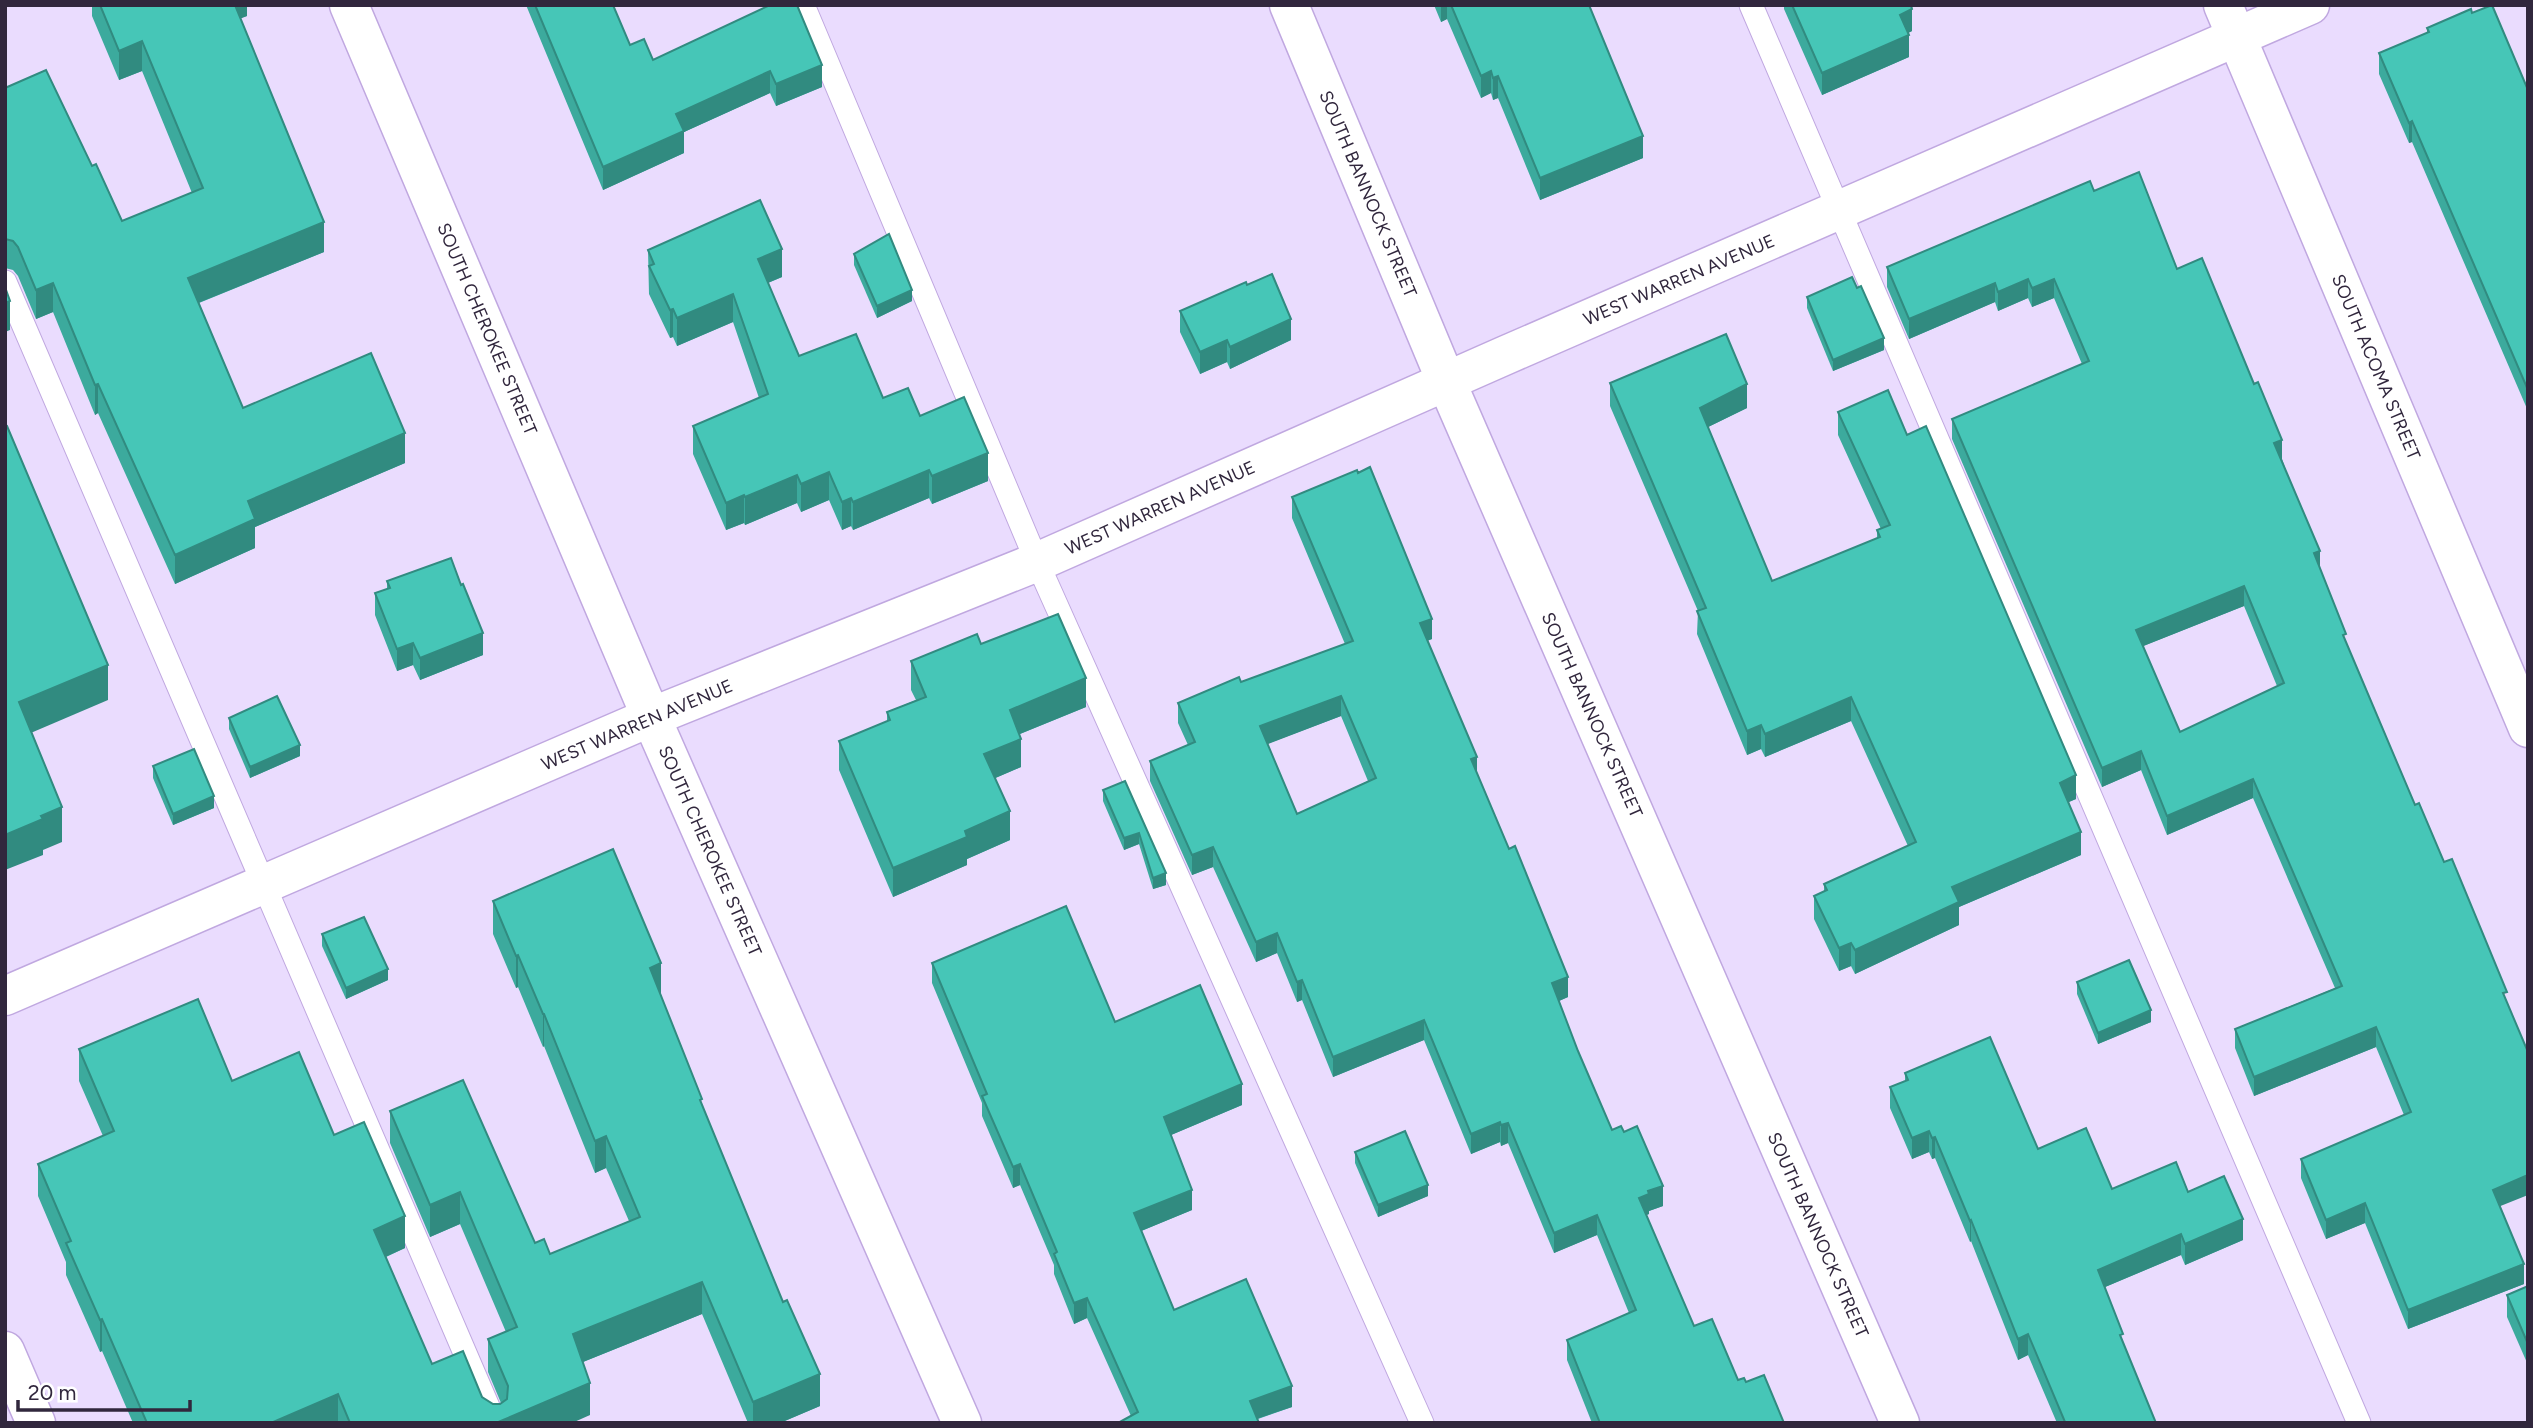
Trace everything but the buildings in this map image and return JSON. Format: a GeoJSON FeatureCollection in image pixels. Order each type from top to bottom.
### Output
{"type":"FeatureCollection","features":[{"type":"Feature","properties":{"kind":"street","name":"SOUTH CHEROKEE STREET"},"geometry":{"type":"LineString","coordinates":[[349,5],[651,717],[962,1423]]}},
{"type":"Feature","properties":{"kind":"street","name":"SOUTH BANNOCK STREET"},"geometry":{"type":"LineString","coordinates":[[1289,5],[1446,382],[1900,1423]]}},
{"type":"Feature","properties":{"kind":"street","name":"WEST WARREN AVENUE"},"geometry":{"type":"LineString","coordinates":[[5,996],[651,717],[1037,562],[1839,211],[2230,21],[2309,5]]}},
{"type":"Feature","properties":{"kind":"street","name":"SOUTH ACOMA STREET"},"geometry":{"type":"LineString","coordinates":[[2230,21],[2528,728]]}},
{"type":"Feature","properties":{"kind":"street"},"geometry":{"type":"LineString","coordinates":[[5,1351],[36,1423]]}},
{"type":"Feature","properties":{"kind":"lane"},"geometry":{"type":"LineString","coordinates":[[803,5],[1037,562],[1422,1423]]}},
{"type":"Feature","properties":{"kind":"lane"},"geometry":{"type":"LineString","coordinates":[[1751,5],[2359,1423]]}},
{"type":"Feature","properties":{"kind":"lane"},"geometry":{"type":"LineString","coordinates":[[5,282],[495,1423]]}}]}
